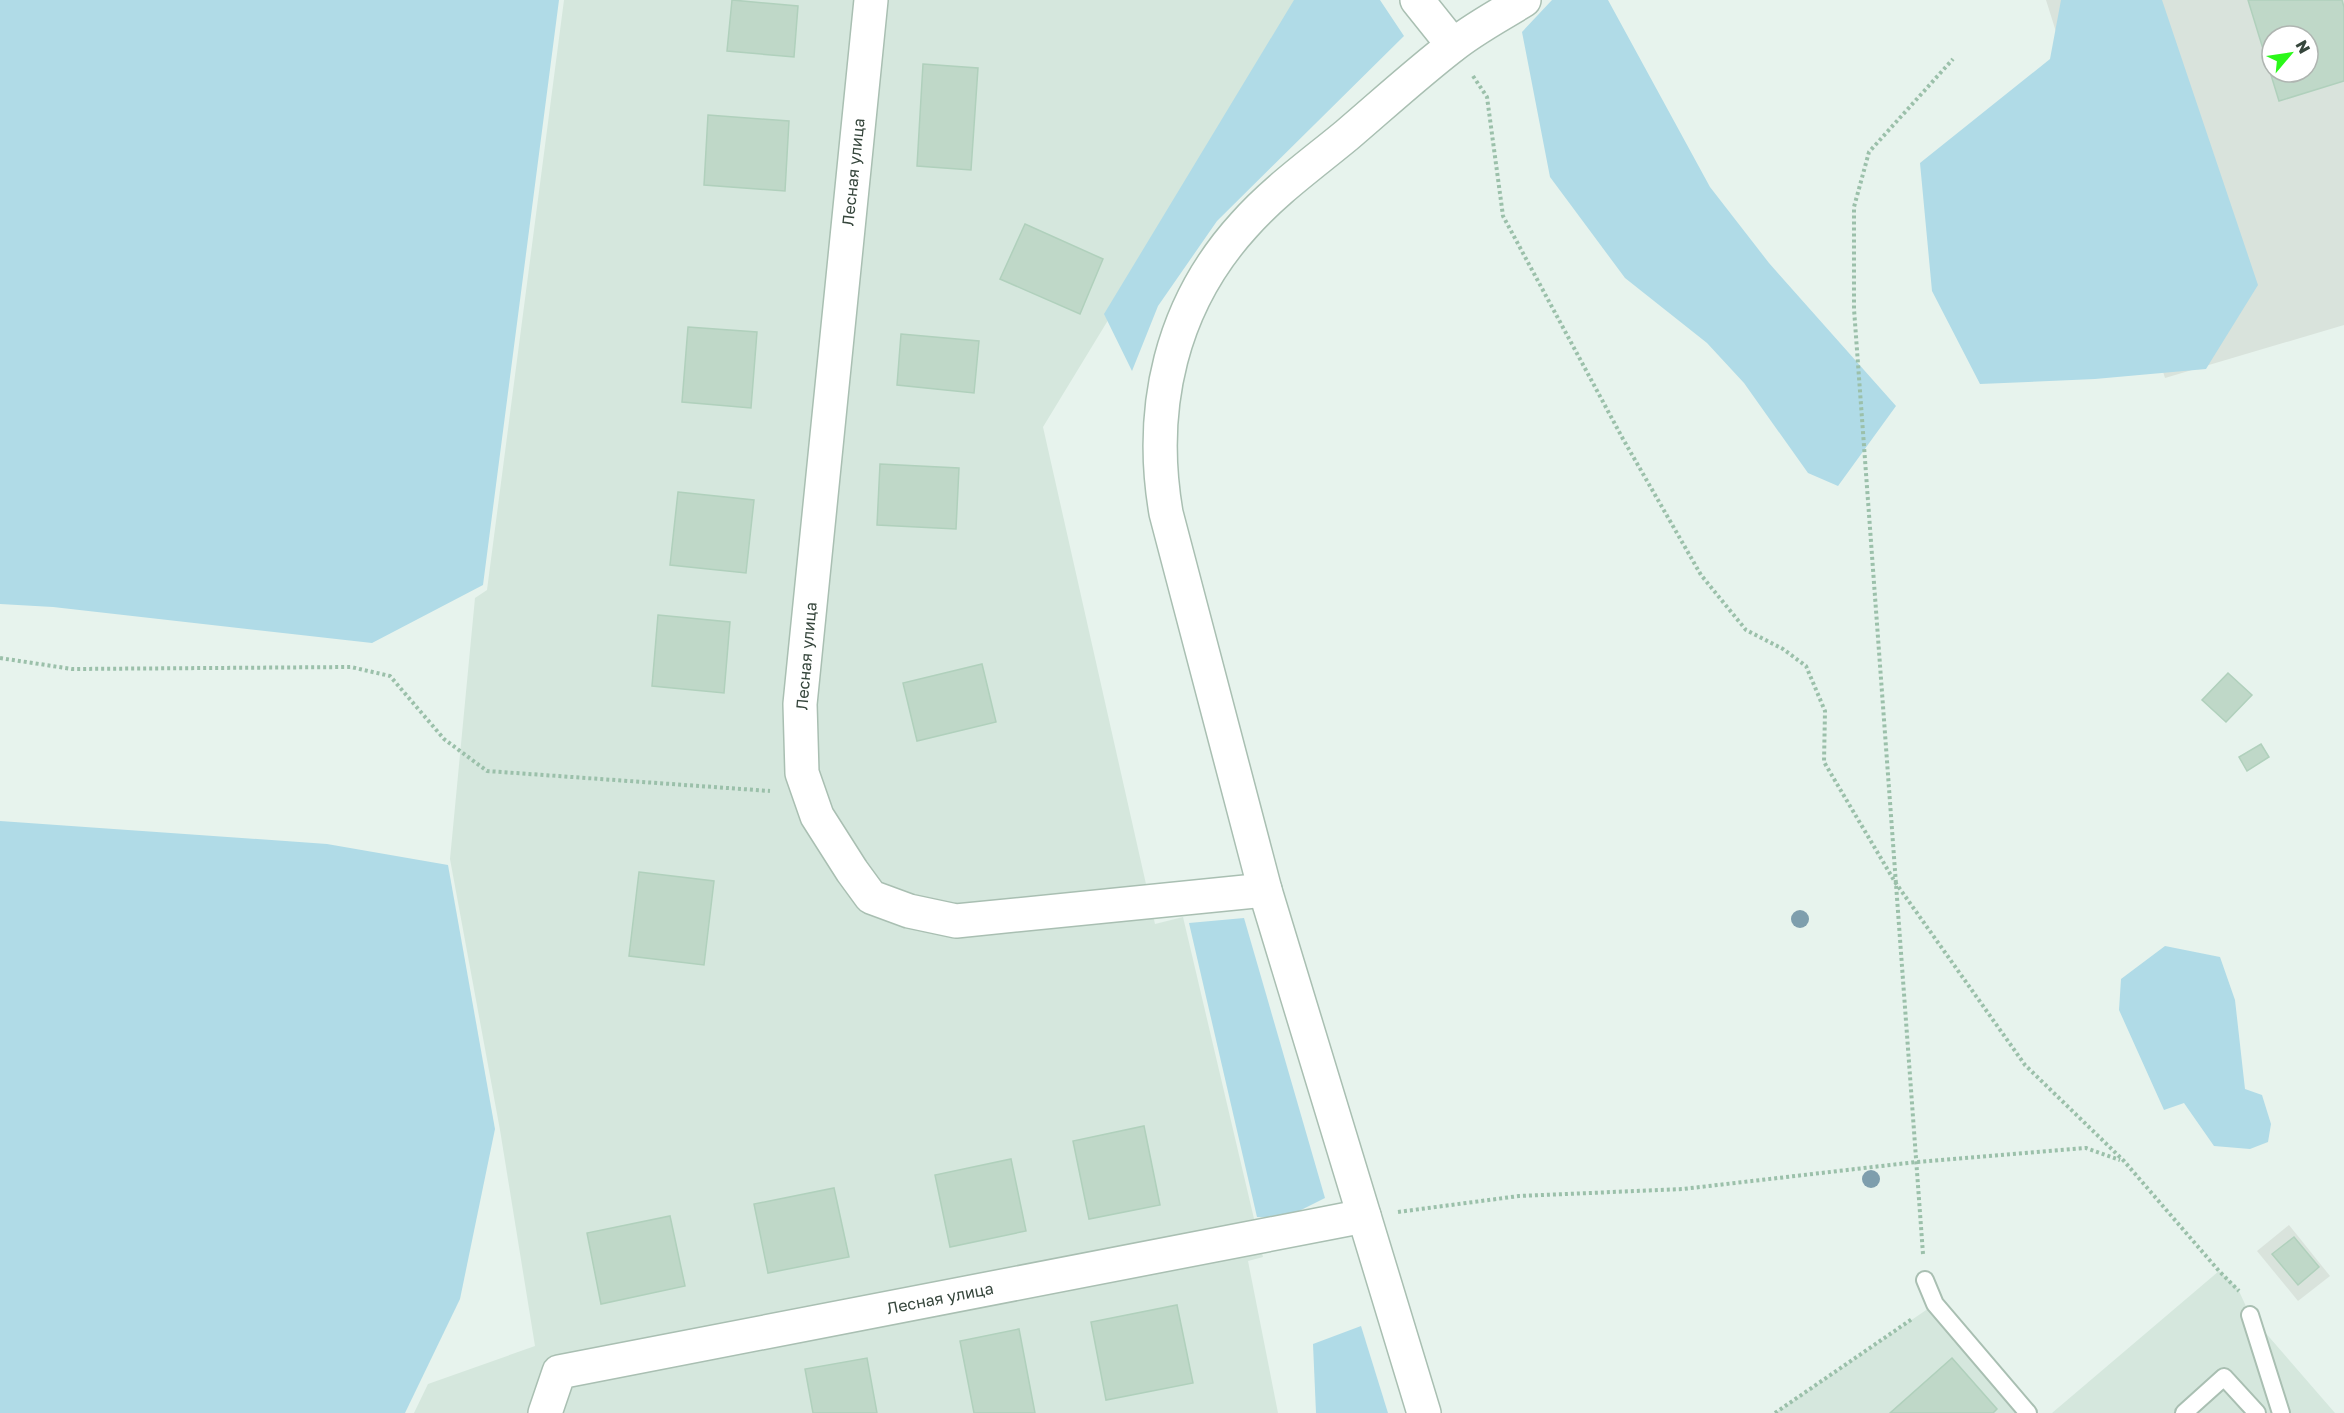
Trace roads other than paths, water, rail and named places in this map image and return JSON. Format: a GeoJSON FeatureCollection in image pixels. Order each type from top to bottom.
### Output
{"type":"FeatureCollection","features":[{"type":"Feature","properties":{"kind":"street","name":"Лесная улица"},"geometry":{"type":"LineString","coordinates":[[871,0],[801,704],[802,773],[817,816],[871,897],[909,912],[956,921],[1264,890]]}},
{"type":"Feature","properties":{"kind":"street"},"geometry":{"type":"LineString","coordinates":[[1417,0],[1453,45]]}},
{"type":"Feature","properties":{"kind":"street"},"geometry":{"type":"LineString","coordinates":[[1424,1413],[1264,890],[1166,513],[1159,462],[1161,410],[1164,385],[1178,335],[1195,296],[1212,266],[1244,225],[1281,189],[1453,45],[1524,0]]}},
{"type":"Feature","properties":{"kind":"street","name":"Лесная улица"},"geometry":{"type":"LineString","coordinates":[[545,1413],[559,1372],[1364,1216]]}},
{"type":"Feature","properties":{"kind":"lane"},"geometry":{"type":"LineString","coordinates":[[1925,1280],[1935,1304],[2028,1413]]}},
{"type":"Feature","properties":{"kind":"lane"},"geometry":{"type":"LineString","coordinates":[[2250,1315],[2281,1413]]}},
{"type":"Feature","properties":{"kind":"lane"},"geometry":{"type":"LineString","coordinates":[[2184,1413],[2224,1377],[2257,1413]]}}]}
